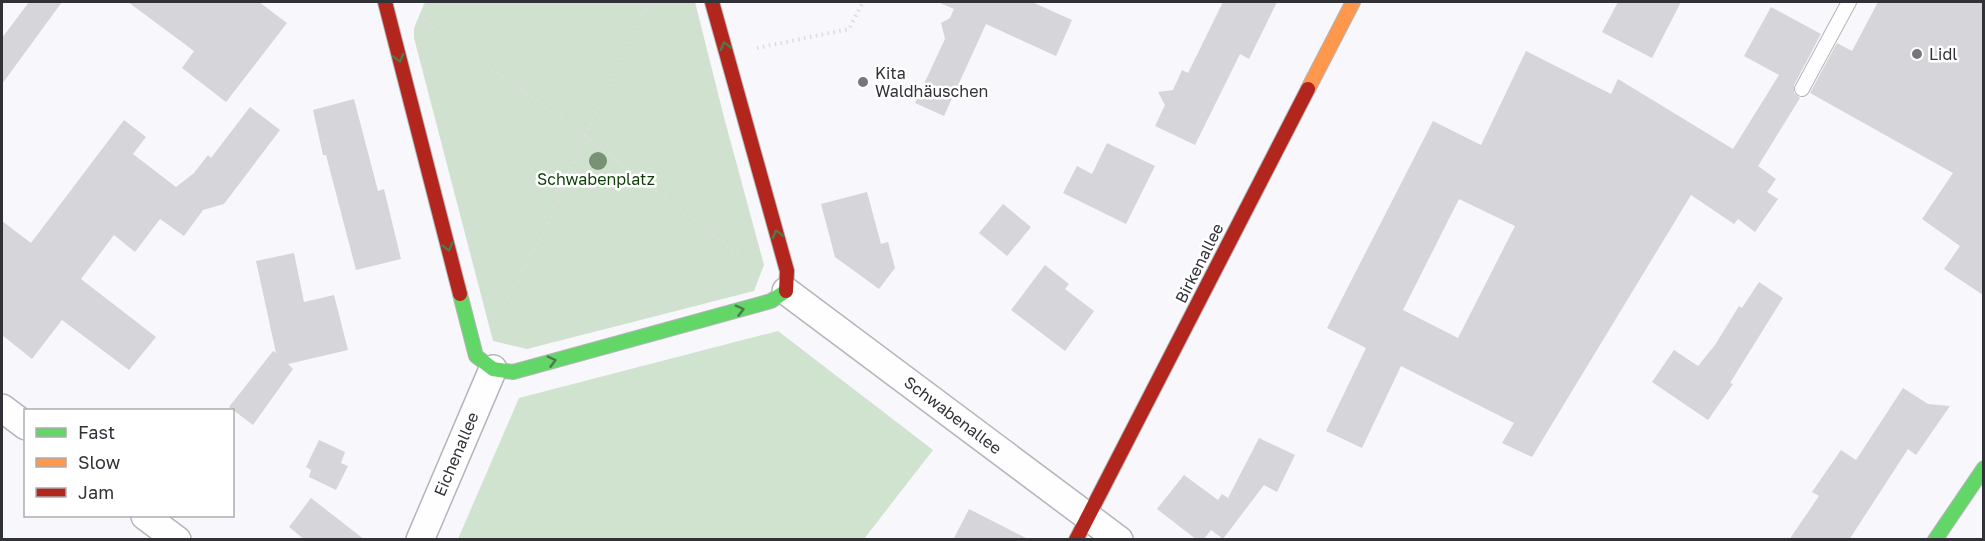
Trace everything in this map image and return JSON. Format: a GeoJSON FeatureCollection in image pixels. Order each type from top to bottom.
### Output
{"type":"FeatureCollection","features":[{"type":"Feature","properties":{"kind":"street"},"geometry":{"type":"LineString","coordinates":[[385,2],[476,356],[493,369],[513,372],[771,301],[786,291],[787,271],[712,2]]}},
{"type":"Feature","properties":{"kind":"street","name":"Birkenallee"},"geometry":{"type":"LineString","coordinates":[[1082,528],[1353,2]]}},
{"type":"Feature","properties":{"kind":"street","name":"Schwabenallee"},"geometry":{"type":"LineString","coordinates":[[786,291],[1082,528],[1119,540]]}},
{"type":"Feature","properties":{"kind":"street","name":"Eichenallee"},"geometry":{"type":"LineString","coordinates":[[420,540],[493,369]]}},
{"type":"Feature","properties":{"kind":"street"},"geometry":{"type":"LineString","coordinates":[[2,408],[24,424]]}},
{"type":"Feature","properties":{"kind":"street"},"geometry":{"type":"LineString","coordinates":[[1935,540],[1983,468]]}},
{"type":"Feature","properties":{"kind":"street"},"geometry":{"type":"LineString","coordinates":[[146,517],[177,540]]}},
{"type":"Feature","properties":{"kind":"lane"},"geometry":{"type":"LineString","coordinates":[[1802,89],[1849,2]]}},
{"type":"Feature","properties":{"kind":"path"},"geometry":{"type":"LineString","coordinates":[[498,315],[543,234],[585,136],[648,2]]}},
{"type":"Feature","properties":{"kind":"path"},"geometry":{"type":"LineString","coordinates":[[750,49],[849,30],[863,2]]}},
{"type":"Feature","properties":{"kind":"path"},"geometry":{"type":"LineString","coordinates":[[417,15],[585,136],[749,263]]}},
{"type":"Feature","properties":{"kind":"green space","name":"Schwabenplatz"},"geometry":{"type":"Polygon","coordinates":[[[427,2],[695,2],[764,265],[754,291],[527,349],[493,341],[414,38],[414,28],[427,2]]]}},
{"type":"Feature","properties":{"kind":"green space"},"geometry":{"type":"Polygon","coordinates":[[[778,331],[933,450],[864,539],[458,539],[519,398],[778,331]]]}},
{"type":"Feature","properties":{"kind":"building"},"geometry":{"type":"Polygon","coordinates":[[[29,2],[62,2],[2,84],[2,38],[29,2]]]}},
{"type":"Feature","properties":{"kind":"building"},"geometry":{"type":"Polygon","coordinates":[[[128,2],[259,2],[287,23],[226,102],[182,68],[194,51],[128,2]]]}},
{"type":"Feature","properties":{"kind":"building"},"geometry":{"type":"Polygon","coordinates":[[[938,2],[1032,2],[1072,20],[1056,56],[986,24],[944,116],[915,103],[945,39],[941,23],[950,18],[954,9],[938,2]]]}},
{"type":"Feature","properties":{"kind":"building"},"geometry":{"type":"Polygon","coordinates":[[[1223,2],[1277,2],[1249,59],[1240,54],[1195,145],[1155,126],[1165,105],[1158,92],[1173,90],[1182,70],[1188,73],[1223,2]]]}},
{"type":"Feature","properties":{"kind":"building"},"geometry":{"type":"Polygon","coordinates":[[[1618,2],[1681,2],[1652,58],[1602,32],[1618,2]]]}},
{"type":"Feature","properties":{"kind":"building","name":"Lidl"},"geometry":{"type":"Polygon","coordinates":[[[1878,2],[1983,2],[1983,295],[1944,269],[1960,246],[1922,219],[1953,173],[1810,93],[1837,43],[1852,51],[1878,2]]]}},
{"type":"Feature","properties":{"kind":"building"},"geometry":{"type":"Polygon","coordinates":[[[1771,7],[1821,34],[1794,85],[1794,93],[1800,98],[1758,166],[1776,179],[1767,192],[1778,199],[1755,232],[1738,219],[1734,224],[1691,195],[1532,457],[1502,443],[1514,423],[1401,366],[1362,448],[1326,431],[1366,348],[1327,328],[1433,121],[1481,145],[1526,51],[1611,94],[1618,79],[1733,149],[1779,75],[1744,56],[1771,7]],[[1459,199],[1403,310],[1458,338],[1515,226],[1459,199]]]}},
{"type":"Feature","properties":{"kind":"building"},"geometry":{"type":"Polygon","coordinates":[[[354,99],[378,191],[384,189],[401,259],[356,270],[326,155],[323,155],[313,110],[354,99]]]}},
{"type":"Feature","properties":{"kind":"building"},"geometry":{"type":"Polygon","coordinates":[[[250,107],[280,130],[224,204],[203,210],[184,236],[160,219],[135,252],[114,235],[81,279],[156,337],[129,370],[62,320],[32,359],[2,335],[2,221],[31,243],[124,120],[146,137],[133,154],[176,187],[194,173],[208,155],[211,158],[250,107]]]}},
{"type":"Feature","properties":{"kind":"building"},"geometry":{"type":"Polygon","coordinates":[[[1107,143],[1155,166],[1126,224],[1063,193],[1077,166],[1092,174],[1107,143]]]}},
{"type":"Feature","properties":{"kind":"building"},"geometry":{"type":"Polygon","coordinates":[[[867,192],[881,244],[888,242],[895,268],[879,289],[835,257],[821,204],[867,192]]]}},
{"type":"Feature","properties":{"kind":"building"},"geometry":{"type":"Polygon","coordinates":[[[1003,204],[1031,227],[1007,256],[979,233],[1003,204]]]}},
{"type":"Feature","properties":{"kind":"building"},"geometry":{"type":"Polygon","coordinates":[[[294,253],[304,302],[334,295],[348,350],[288,364],[293,369],[253,425],[229,407],[273,351],[276,353],[256,261],[294,253]]]}},
{"type":"Feature","properties":{"kind":"building"},"geometry":{"type":"Polygon","coordinates":[[[1045,265],[1069,284],[1065,289],[1094,311],[1065,351],[1011,310],[1045,265]]]}},
{"type":"Feature","properties":{"kind":"building"},"geometry":{"type":"Polygon","coordinates":[[[1759,282],[1783,298],[1730,383],[1733,384],[1708,420],[1652,382],[1674,350],[1698,366],[1715,345],[1739,306],[1742,308],[1759,282]]]}},
{"type":"Feature","properties":{"kind":"building"},"geometry":{"type":"Polygon","coordinates":[[[1903,388],[1928,404],[1950,406],[1916,455],[1908,449],[1849,540],[1789,540],[1819,496],[1812,492],[1841,450],[1856,460],[1903,388]]]}},
{"type":"Feature","properties":{"kind":"building"},"geometry":{"type":"Polygon","coordinates":[[[1259,438],[1295,455],[1277,492],[1264,485],[1223,539],[1211,530],[1203,540],[1197,540],[1157,509],[1184,475],[1218,500],[1222,494],[1228,498],[1259,438]]]}},
{"type":"Feature","properties":{"kind":"building"},"geometry":{"type":"Polygon","coordinates":[[[319,440],[345,452],[341,463],[348,466],[336,490],[309,477],[311,470],[306,467],[319,440]]]}},
{"type":"Feature","properties":{"kind":"building"},"geometry":{"type":"Polygon","coordinates":[[[311,498],[365,540],[305,540],[289,527],[311,498]]]}},
{"type":"Feature","properties":{"kind":"building"},"geometry":{"type":"Polygon","coordinates":[[[969,509],[1030,540],[953,540],[969,509]]]}},
{"type":"Feature","properties":{"kind":"traffic: fast"},"geometry":{"type":"LineString","coordinates":[[460,294],[476,356],[493,369],[513,372],[771,301],[786,291]]}},
{"type":"Feature","properties":{"kind":"traffic: fast"},"geometry":{"type":"LineString","coordinates":[[1935,540],[1984,468]]}},
{"type":"Feature","properties":{"kind":"traffic: slow"},"geometry":{"type":"LineString","coordinates":[[1308,89],[1353,2]]}},
{"type":"Feature","properties":{"kind":"traffic: jam"},"geometry":{"type":"LineString","coordinates":[[385,2],[460,294]]}},
{"type":"Feature","properties":{"kind":"traffic: jam"},"geometry":{"type":"LineString","coordinates":[[712,2],[787,271],[786,291]]}},
{"type":"Feature","properties":{"kind":"traffic: jam"},"geometry":{"type":"LineString","coordinates":[[1076,540],[1308,89]]}},
{"type":"Feature","properties":{"kind":"place","name":"Lidl"},"geometry":{"type":"Point","coordinates":[1917,54]}},
{"type":"Feature","properties":{"kind":"place","name":"Kita Waldhäuschen"},"geometry":{"type":"Point","coordinates":[863,82]}}]}
